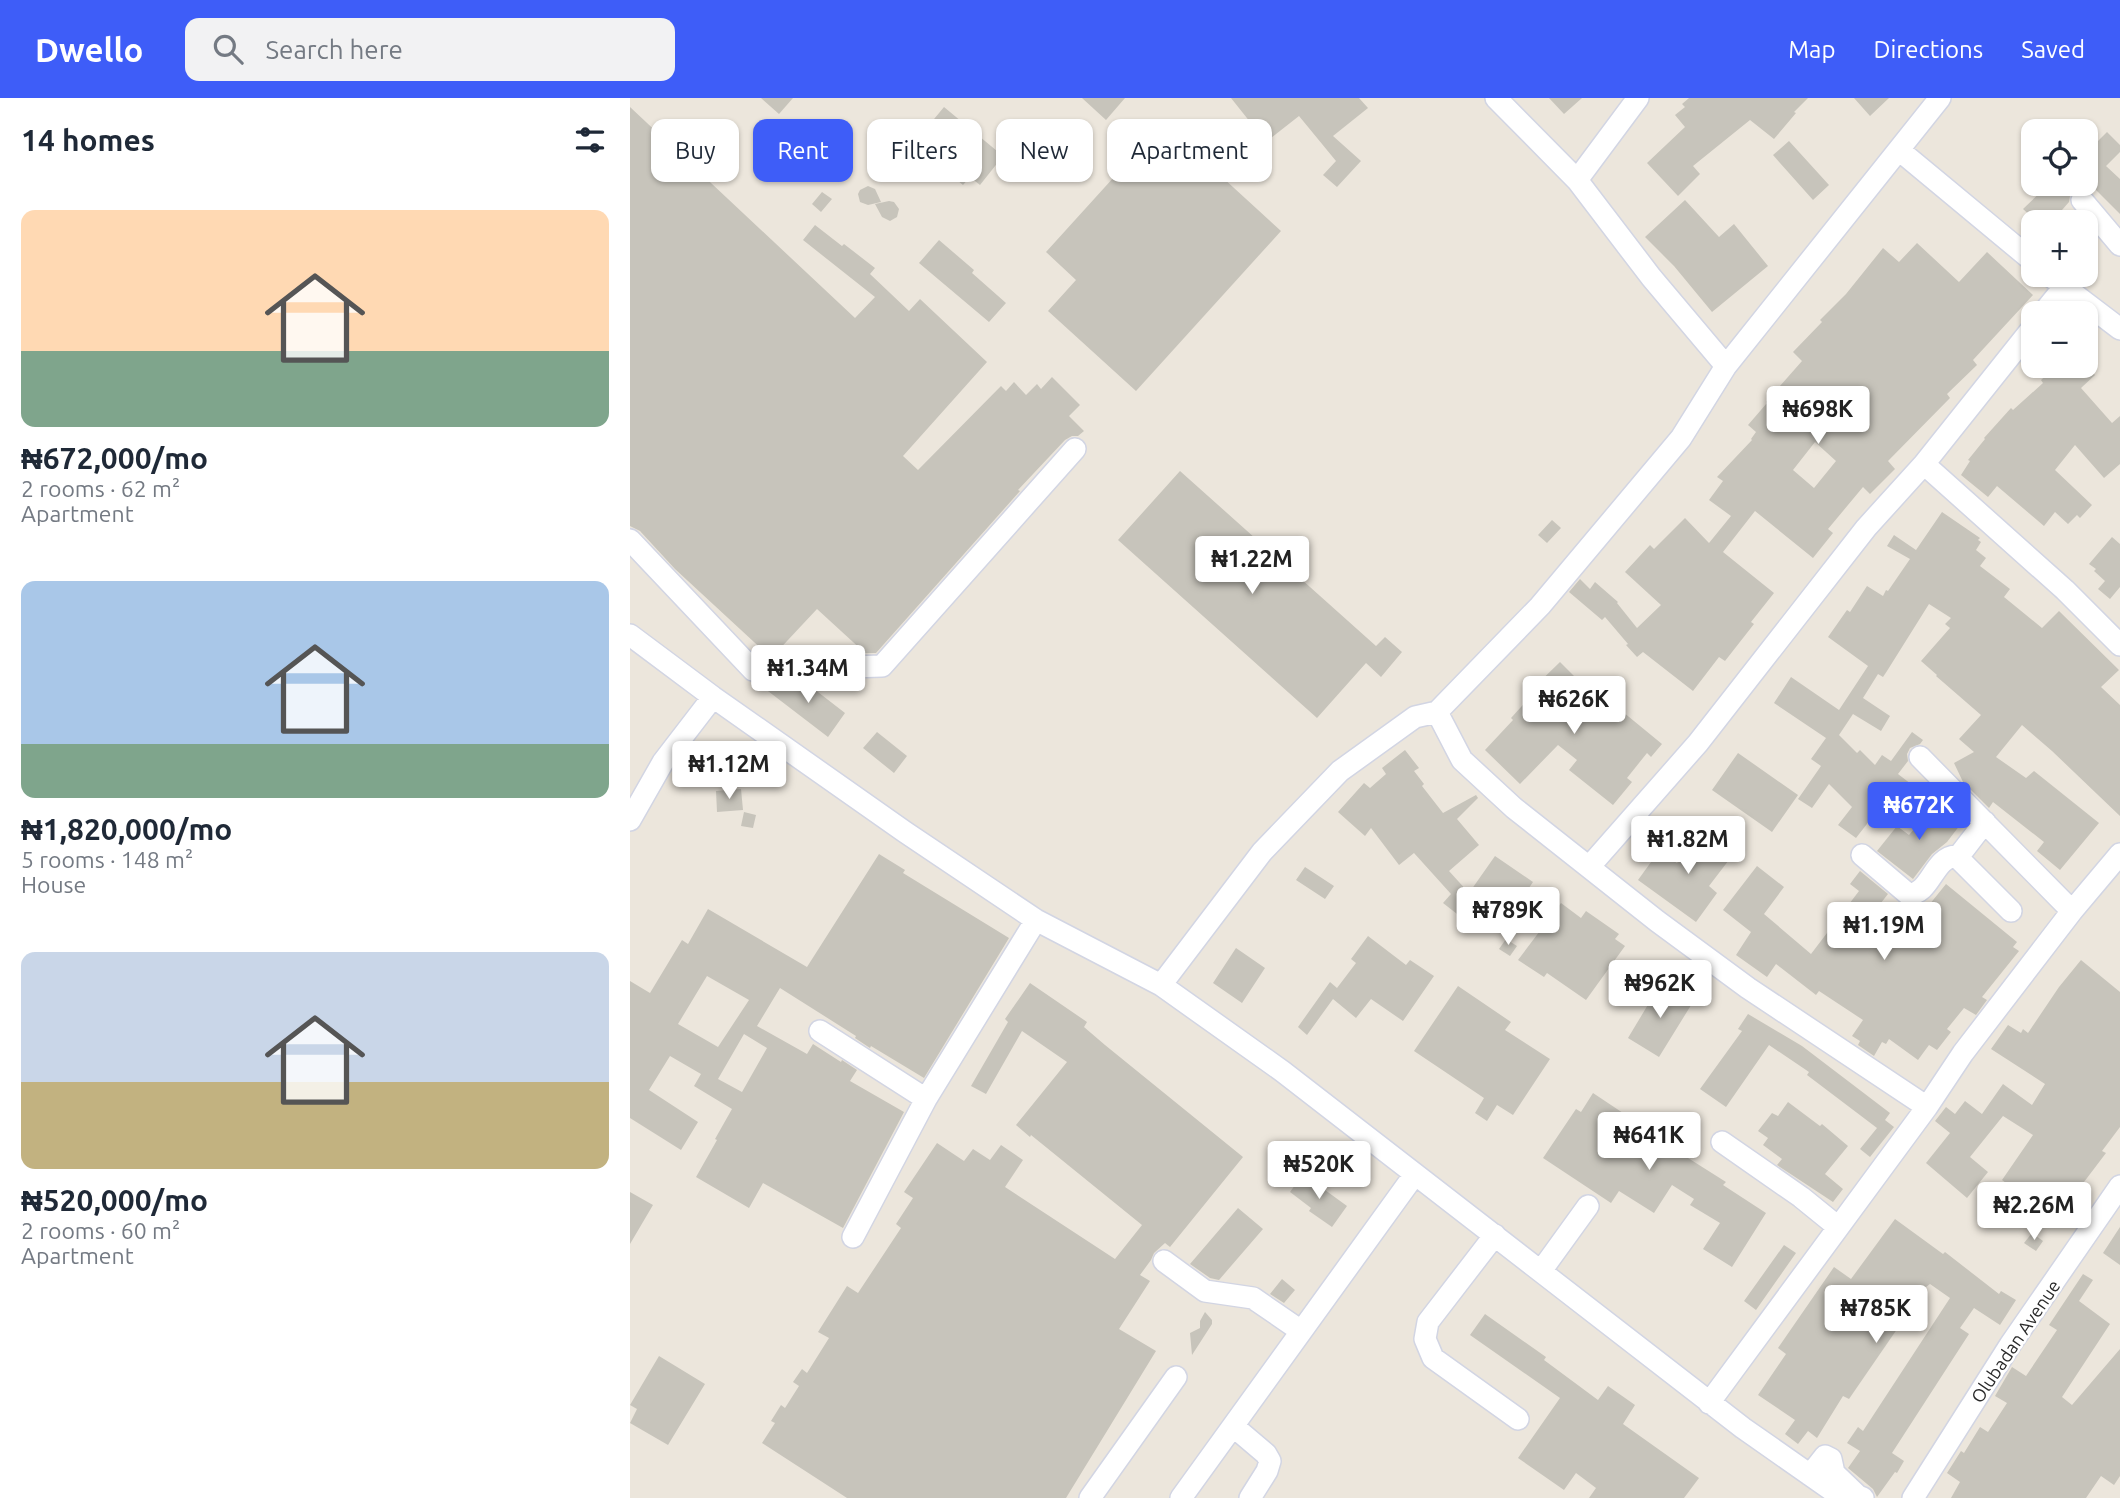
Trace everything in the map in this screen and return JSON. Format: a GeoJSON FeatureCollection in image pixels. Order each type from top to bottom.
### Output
{"type":"FeatureCollection","features":[{"type":"Feature","properties":{"kind":"street"},"geometry":{"type":"LineString","coordinates":[[1496,98],[1577,180],[1651,277],[1727,366]]}},
{"type":"Feature","properties":{"kind":"street"},"geometry":{"type":"LineString","coordinates":[[1577,180],[1638,98]]}},
{"type":"Feature","properties":{"kind":"street"},"geometry":{"type":"LineString","coordinates":[[1161,985],[1262,852],[1339,771],[1415,717],[1437,712],[1540,606],[1681,438],[1727,366],[1940,98]]}},
{"type":"Feature","properties":{"kind":"street"},"geometry":{"type":"LineString","coordinates":[[1899,150],[2021,251]]}},
{"type":"Feature","properties":{"kind":"street"},"geometry":{"type":"LineString","coordinates":[[2082,200],[2120,245]]}},
{"type":"Feature","properties":{"kind":"street"},"geometry":{"type":"LineString","coordinates":[[2065,287],[2120,330]]}},
{"type":"Feature","properties":{"kind":"street"},"geometry":{"type":"LineString","coordinates":[[1589,867],[1698,743],[1866,528],[1924,464],[2021,342]]}},
{"type":"Feature","properties":{"kind":"street"},"geometry":{"type":"LineString","coordinates":[[630,540],[753,670],[882,666],[1075,449]]}},
{"type":"Feature","properties":{"kind":"street"},"geometry":{"type":"LineString","coordinates":[[1924,464],[2065,590],[2120,645]]}},
{"type":"Feature","properties":{"kind":"street"},"geometry":{"type":"LineString","coordinates":[[630,635],[713,697],[1035,920],[1161,985],[1282,1071],[1709,1403],[1810,1475],[1854,1497]]}},
{"type":"Feature","properties":{"kind":"street"},"geometry":{"type":"LineString","coordinates":[[630,820],[663,762],[713,697]]}},
{"type":"Feature","properties":{"kind":"street"},"geometry":{"type":"LineString","coordinates":[[1437,712],[1462,760],[1514,808],[1748,988],[1927,1107]]}},
{"type":"Feature","properties":{"kind":"street"},"geometry":{"type":"LineString","coordinates":[[1920,757],[2072,911]]}},
{"type":"Feature","properties":{"kind":"street"},"geometry":{"type":"LineString","coordinates":[[1958,857],[1985,822]]}},
{"type":"Feature","properties":{"kind":"street"},"geometry":{"type":"LineString","coordinates":[[1709,1403],[1964,1053],[2072,911],[2120,854]]}},
{"type":"Feature","properties":{"kind":"street"},"geometry":{"type":"LineString","coordinates":[[1862,855],[1912,895],[1919,893],[1942,862],[1952,856],[1958,857],[2011,911]]}},
{"type":"Feature","properties":{"kind":"street"},"geometry":{"type":"LineString","coordinates":[[853,1237],[926,1100],[1035,920]]}},
{"type":"Feature","properties":{"kind":"street"},"geometry":{"type":"LineString","coordinates":[[820,1031],[926,1100]]}},
{"type":"Feature","properties":{"kind":"street"},"geometry":{"type":"LineString","coordinates":[[1722,1142],[1820,1211],[1838,1227]]}},
{"type":"Feature","properties":{"kind":"street"},"geometry":{"type":"LineString","coordinates":[[1181,1498],[1415,1174]]}},
{"type":"Feature","properties":{"kind":"street","name":"Olubadan Avenue"},"geometry":{"type":"LineString","coordinates":[[1913,1498],[2010,1345],[2120,1186]]}},
{"type":"Feature","properties":{"kind":"street"},"geometry":{"type":"LineString","coordinates":[[1541,1271],[1588,1206]]}},
{"type":"Feature","properties":{"kind":"street"},"geometry":{"type":"LineString","coordinates":[[1495,1235],[1428,1322],[1425,1339],[1433,1358],[1518,1419]]}},
{"type":"Feature","properties":{"kind":"street"},"geometry":{"type":"LineString","coordinates":[[1164,1261],[1205,1291],[1253,1298],[1301,1331]]}},
{"type":"Feature","properties":{"kind":"street"},"geometry":{"type":"LineString","coordinates":[[1090,1498],[1176,1377]]}},
{"type":"Feature","properties":{"kind":"street"},"geometry":{"type":"LineString","coordinates":[[1233,1426],[1266,1454],[1270,1461],[1267,1471],[1250,1498]]}},
{"type":"Feature","properties":{"kind":"building"},"geometry":{"type":"Polygon","coordinates":[[[761,98],[793,98],[779,114],[761,98]]]}},
{"type":"Feature","properties":{"kind":"building"},"geometry":{"type":"Polygon","coordinates":[[[1082,98],[1125,98],[1106,120],[1082,98]]]}},
{"type":"Feature","properties":{"kind":"building"},"geometry":{"type":"Polygon","coordinates":[[[1231,98],[1359,98],[1368,108],[1333,136],[1361,161],[1337,187],[1323,175],[1336,161],[1299,116],[1272,137],[1272,119],[1248,119],[1231,98]]]}},
{"type":"Feature","properties":{"kind":"building"},"geometry":{"type":"Polygon","coordinates":[[[1549,98],[1582,98],[1564,114],[1549,98]]]}},
{"type":"Feature","properties":{"kind":"building"},"geometry":{"type":"Polygon","coordinates":[[[1689,98],[1808,98],[1774,139],[1750,120],[1693,166],[1700,174],[1678,196],[1647,163],[1685,127],[1675,115],[1685,107],[1682,104],[1689,98]]]}},
{"type":"Feature","properties":{"kind":"building"},"geometry":{"type":"Polygon","coordinates":[[[1854,98],[1889,98],[1870,116],[1854,98]]]}},
{"type":"Feature","properties":{"kind":"building"},"geometry":{"type":"Polygon","coordinates":[[[630,107],[651,127],[651,182],[710,182],[855,318],[875,297],[803,240],[815,225],[875,268],[870,274],[909,311],[920,299],[987,362],[903,456],[918,470],[1001,386],[1006,391],[1014,382],[1026,395],[1037,384],[1041,389],[1052,377],[1080,405],[1069,416],[1084,431],[1065,440],[1018,490],[1020,491],[876,653],[865,653],[817,609],[773,656],[769,656],[675,569],[640,531],[630,526],[630,107]]]}},
{"type":"Feature","properties":{"kind":"building"},"geometry":{"type":"Polygon","coordinates":[[[944,107],[958,119],[934,119],[944,107]]]}},
{"type":"Feature","properties":{"kind":"building"},"geometry":{"type":"Polygon","coordinates":[[[2107,132],[2120,145],[2120,152],[2106,166],[2120,179],[2120,214],[2098,192],[2098,141],[2107,132]]]}},
{"type":"Feature","properties":{"kind":"building"},"geometry":{"type":"Polygon","coordinates":[[[982,139],[996,150],[996,165],[980,185],[976,182],[982,182],[982,139]]]}},
{"type":"Feature","properties":{"kind":"building"},"geometry":{"type":"Polygon","coordinates":[[[1789,141],[1829,185],[1813,200],[1773,155],[1789,141]]]}},
{"type":"Feature","properties":{"kind":"building"},"geometry":{"type":"Polygon","coordinates":[[[1109,182],[1227,182],[1281,231],[1136,391],[1048,311],[1076,280],[1046,252],[1109,182]]]}},
{"type":"Feature","properties":{"kind":"building"},"geometry":{"type":"Polygon","coordinates":[[[868,186],[875,189],[881,202],[868,205],[860,202],[860,190],[868,186]]]}},
{"type":"Feature","properties":{"kind":"building"},"geometry":{"type":"Polygon","coordinates":[[[822,192],[832,199],[821,212],[812,204],[822,192]]]}},
{"type":"Feature","properties":{"kind":"building"},"geometry":{"type":"Polygon","coordinates":[[[2037,196],[2070,196],[2069,202],[2062,210],[2023,209],[2037,196]]]}},
{"type":"Feature","properties":{"kind":"building"},"geometry":{"type":"Polygon","coordinates":[[[1685,200],[1719,237],[1734,224],[1768,266],[1712,312],[1674,266],[1645,237],[1685,200]]]}},
{"type":"Feature","properties":{"kind":"building"},"geometry":{"type":"Polygon","coordinates":[[[894,202],[899,209],[897,217],[890,221],[882,217],[875,204],[894,202]]]}},
{"type":"Feature","properties":{"kind":"building"},"geometry":{"type":"Polygon","coordinates":[[[939,240],[974,270],[972,273],[1006,303],[989,322],[919,263],[939,240]]]}},
{"type":"Feature","properties":{"kind":"building"},"geometry":{"type":"Polygon","coordinates":[[[1917,243],[1959,282],[1987,252],[2021,284],[2021,287],[2033,295],[2027,301],[2021,301],[2021,308],[1973,360],[1977,365],[1947,394],[1950,398],[1888,461],[1895,469],[1870,494],[1863,487],[1828,529],[1833,533],[1813,558],[1755,511],[1723,552],[1774,593],[1725,661],[1719,657],[1693,691],[1643,652],[1637,657],[1605,617],[1602,620],[1569,592],[1580,579],[1590,589],[1595,582],[1618,602],[1637,628],[1661,605],[1625,572],[1650,545],[1654,549],[1685,518],[1709,543],[1731,516],[1709,500],[1723,481],[1717,477],[1752,440],[1756,432],[1748,425],[1802,361],[1793,352],[1822,322],[1820,320],[1846,294],[1883,248],[1899,262],[1917,243]],[[1815,442],[1793,470],[1814,488],[1836,461],[1815,442]]]}},
{"type":"Feature","properties":{"kind":"building"},"geometry":{"type":"Polygon","coordinates":[[[2092,378],[2081,388],[2112,423],[2120,416],[2120,464],[2104,478],[2075,445],[2055,470],[2092,505],[2080,518],[2077,515],[2068,524],[2055,512],[2044,526],[1997,486],[1988,497],[1961,475],[1984,438],[2011,408],[2013,410],[2043,383],[2041,380],[2092,378]]]}},
{"type":"Feature","properties":{"kind":"building"},"geometry":{"type":"Polygon","coordinates":[[[1180,471],[1376,646],[1385,637],[1402,652],[1381,677],[1366,663],[1317,718],[1118,540],[1180,471]]]}},
{"type":"Feature","properties":{"kind":"building"},"geometry":{"type":"Polygon","coordinates":[[[1942,512],[1980,538],[1978,540],[1981,542],[1976,550],[1986,558],[1980,566],[2010,589],[2004,597],[2042,628],[2059,611],[2119,670],[2101,687],[2120,705],[2120,816],[2022,725],[1996,757],[2026,778],[2034,771],[2099,823],[2060,870],[2037,851],[2044,842],[1993,802],[1989,808],[1963,782],[1954,763],[1974,752],[1959,739],[1981,715],[1921,661],[1950,628],[1945,624],[1951,618],[1929,604],[1883,677],[1878,674],[1863,698],[1890,716],[1881,731],[1853,714],[1839,735],[1857,753],[1860,750],[1875,765],[1882,755],[1891,761],[1912,732],[1923,740],[1910,748],[1908,761],[1898,774],[1911,784],[1906,793],[1886,819],[1877,811],[1856,838],[1838,825],[1852,807],[1829,784],[1812,808],[1798,799],[1821,766],[1811,759],[1826,738],[1774,703],[1791,677],[1839,710],[1868,666],[1828,637],[1847,610],[1850,612],[1867,586],[1883,596],[1910,559],[1887,546],[1894,535],[1916,550],[1942,512]]]}},
{"type":"Feature","properties":{"kind":"building"},"geometry":{"type":"Polygon","coordinates":[[[1552,520],[1561,528],[1547,543],[1538,535],[1552,520]]]}},
{"type":"Feature","properties":{"kind":"building"},"geometry":{"type":"Polygon","coordinates":[[[2112,537],[2120,544],[2120,587],[2110,599],[2098,589],[2105,581],[2089,564],[2112,537]]]}},
{"type":"Feature","properties":{"kind":"building"},"geometry":{"type":"Polygon","coordinates":[[[1560,662],[1607,709],[1612,703],[1662,744],[1651,757],[1647,753],[1627,778],[1632,782],[1613,805],[1569,770],[1577,760],[1558,745],[1520,784],[1485,750],[1513,720],[1511,718],[1530,697],[1527,694],[1560,662]]]}},
{"type":"Feature","properties":{"kind":"building"},"geometry":{"type":"Polygon","coordinates":[[[779,682],[785,687],[788,682],[805,682],[845,713],[828,737],[764,688],[769,683],[779,682]]]}},
{"type":"Feature","properties":{"kind":"building"},"geometry":{"type":"Polygon","coordinates":[[[877,732],[907,756],[894,773],[863,748],[877,732]]]}},
{"type":"Feature","properties":{"kind":"building"},"geometry":{"type":"Polygon","coordinates":[[[1405,750],[1419,768],[1414,771],[1424,784],[1422,786],[1443,813],[1476,795],[1478,798],[1457,819],[1479,845],[1449,871],[1469,893],[1495,856],[1533,882],[1508,919],[1491,907],[1475,928],[1443,903],[1451,894],[1414,853],[1399,865],[1371,828],[1365,836],[1338,812],[1364,783],[1370,788],[1386,774],[1382,768],[1405,750]]]}},
{"type":"Feature","properties":{"kind":"building"},"geometry":{"type":"Polygon","coordinates":[[[1738,753],[1798,795],[1772,832],[1712,790],[1738,753]]]}},
{"type":"Feature","properties":{"kind":"building"},"geometry":{"type":"Polygon","coordinates":[[[741,789],[743,810],[717,812],[716,791],[741,789]]]}},
{"type":"Feature","properties":{"kind":"building"},"geometry":{"type":"Polygon","coordinates":[[[1935,804],[1960,825],[1913,879],[1877,851],[1897,826],[1909,835],[1935,804]]]}},
{"type":"Feature","properties":{"kind":"building"},"geometry":{"type":"Polygon","coordinates":[[[744,812],[756,815],[753,828],[741,826],[744,812]]]}},
{"type":"Feature","properties":{"kind":"building"},"geometry":{"type":"Polygon","coordinates":[[[1701,832],[1732,856],[1709,886],[1717,893],[1696,922],[1638,880],[1659,851],[1677,863],[1701,832]]]}},
{"type":"Feature","properties":{"kind":"building"},"geometry":{"type":"Polygon","coordinates":[[[879,854],[905,870],[903,873],[1009,938],[924,1078],[871,1046],[870,1048],[855,1038],[856,1036],[780,988],[757,1026],[807,1054],[813,1044],[841,1062],[842,1060],[857,1070],[850,1081],[904,1112],[843,1228],[763,1183],[749,1208],[696,1177],[732,1109],[694,1086],[701,1074],[670,1056],[649,1090],[698,1122],[681,1150],[630,1118],[630,981],[650,993],[682,940],[688,944],[708,909],[807,967],[879,854]],[[707,976],[678,1024],[718,1047],[749,1000],[707,976]],[[744,1034],[718,1079],[742,1092],[767,1048],[744,1034]]]}},
{"type":"Feature","properties":{"kind":"building"},"geometry":{"type":"Polygon","coordinates":[[[1757,866],[1784,887],[1764,914],[1811,954],[1859,891],[1850,884],[1860,871],[1888,894],[1866,922],[1869,924],[1867,927],[1890,944],[1895,937],[1900,941],[1946,884],[2017,942],[2013,947],[2019,951],[1982,997],[1987,1000],[1976,1015],[1964,1008],[1947,1029],[1951,1032],[1937,1050],[1929,1045],[1918,1060],[1889,1039],[1886,1044],[1882,1042],[1874,1056],[1858,1045],[1860,1041],[1852,1036],[1863,1020],[1819,991],[1816,995],[1776,964],[1767,977],[1736,955],[1751,932],[1723,910],[1757,866]]]}},
{"type":"Feature","properties":{"kind":"building"},"geometry":{"type":"Polygon","coordinates":[[[1305,867],[1334,886],[1325,899],[1296,880],[1305,867]]]}},
{"type":"Feature","properties":{"kind":"building"},"geometry":{"type":"Polygon","coordinates":[[[1561,903],[1581,918],[1586,911],[1619,934],[1615,939],[1625,946],[1586,1000],[1547,973],[1544,977],[1518,960],[1561,903]]]}},
{"type":"Feature","properties":{"kind":"building"},"geometry":{"type":"Polygon","coordinates":[[[1368,936],[1406,965],[1410,960],[1434,976],[1403,1021],[1371,999],[1356,1018],[1333,999],[1307,1035],[1298,1027],[1330,982],[1337,988],[1356,963],[1351,959],[1368,936]]]}},
{"type":"Feature","properties":{"kind":"building"},"geometry":{"type":"Polygon","coordinates":[[[1506,939],[1517,946],[1510,956],[1499,949],[1506,939]]]}},
{"type":"Feature","properties":{"kind":"building"},"geometry":{"type":"Polygon","coordinates":[[[1236,948],[1265,968],[1242,1003],[1213,983],[1236,948]]]}},
{"type":"Feature","properties":{"kind":"building"},"geometry":{"type":"Polygon","coordinates":[[[2081,960],[2120,992],[2120,1127],[2102,1151],[2106,1153],[2084,1182],[2087,1184],[2059,1223],[2002,1180],[2033,1135],[2003,1116],[1970,1157],[1988,1172],[1967,1198],[1926,1163],[1950,1133],[1935,1121],[1946,1107],[1955,1114],[1965,1101],[1982,1114],[2003,1084],[2032,1105],[2045,1084],[1991,1049],[2008,1025],[2021,1033],[2023,1029],[2028,1033],[2081,960]]]}},
{"type":"Feature","properties":{"kind":"building"},"geometry":{"type":"Polygon","coordinates":[[[1030,983],[1087,1022],[1084,1027],[1243,1157],[1170,1247],[1165,1243],[1154,1253],[1140,1275],[1150,1281],[1119,1329],[1156,1351],[1066,1498],[847,1498],[762,1443],[775,1423],[771,1421],[781,1405],[785,1408],[799,1386],[793,1382],[802,1369],[807,1373],[829,1338],[818,1332],[847,1286],[858,1293],[901,1228],[896,1224],[913,1198],[904,1192],[937,1143],[964,1161],[973,1149],[990,1160],[1001,1145],[1023,1160],[1005,1187],[1115,1259],[1142,1225],[1016,1125],[1067,1062],[1022,1031],[986,1094],[971,1086],[1008,1022],[1005,1019],[1030,983]]]}},
{"type":"Feature","properties":{"kind":"building"},"geometry":{"type":"Polygon","coordinates":[[[1661,983],[1693,1002],[1659,1057],[1628,1038],[1661,983]]]}},
{"type":"Feature","properties":{"kind":"building"},"geometry":{"type":"Polygon","coordinates":[[[1458,986],[1511,1022],[1505,1030],[1550,1059],[1513,1115],[1497,1105],[1487,1121],[1475,1113],[1484,1098],[1414,1051],[1458,986]]]}},
{"type":"Feature","properties":{"kind":"building"},"geometry":{"type":"Polygon","coordinates":[[[1748,1014],[1802,1046],[1890,1113],[1885,1120],[1894,1127],[1870,1157],[1860,1149],[1877,1128],[1807,1075],[1809,1072],[1769,1045],[1726,1107],[1700,1089],[1742,1031],[1738,1029],[1748,1014]]]}},
{"type":"Feature","properties":{"kind":"building"},"geometry":{"type":"Polygon","coordinates":[[[1593,1093],[1671,1145],[1676,1136],[1695,1148],[1688,1158],[1726,1182],[1723,1185],[1766,1213],[1732,1267],[1703,1249],[1720,1223],[1690,1205],[1694,1199],[1672,1185],[1654,1213],[1619,1191],[1611,1203],[1543,1158],[1576,1109],[1581,1112],[1593,1093]]]}},
{"type":"Feature","properties":{"kind":"building"},"geometry":{"type":"Polygon","coordinates":[[[1788,1102],[1820,1126],[1822,1124],[1848,1146],[1825,1174],[1843,1189],[1833,1202],[1777,1165],[1782,1159],[1763,1145],[1768,1138],[1758,1131],[1772,1113],[1778,1116],[1788,1102]]]}},
{"type":"Feature","properties":{"kind":"building"},"geometry":{"type":"Polygon","coordinates":[[[1303,1174],[1347,1206],[1332,1227],[1309,1211],[1311,1208],[1290,1192],[1303,1174]]]}},
{"type":"Feature","properties":{"kind":"building"},"geometry":{"type":"Polygon","coordinates":[[[630,1192],[653,1205],[630,1244],[630,1192]]]}},
{"type":"Feature","properties":{"kind":"building"},"geometry":{"type":"Polygon","coordinates":[[[1238,1208],[1263,1229],[1219,1280],[1210,1278],[1190,1264],[1238,1208]]]}},
{"type":"Feature","properties":{"kind":"building"},"geometry":{"type":"Polygon","coordinates":[[[1895,1219],[1943,1254],[1945,1252],[1999,1294],[2001,1291],[2016,1300],[2000,1325],[1974,1308],[1960,1328],[1969,1334],[1892,1453],[1904,1461],[1877,1497],[1873,1489],[1848,1468],[1860,1451],[1847,1443],[1858,1427],[1863,1431],[1950,1298],[1930,1284],[1926,1287],[1849,1399],[1843,1396],[1817,1438],[1808,1431],[1798,1444],[1785,1434],[1795,1420],[1758,1395],[1786,1354],[1778,1348],[1834,1267],[1851,1279],[1895,1219]]]}},
{"type":"Feature","properties":{"kind":"building"},"geometry":{"type":"Polygon","coordinates":[[[2120,1227],[2120,1265],[2103,1253],[2120,1227]]]}},
{"type":"Feature","properties":{"kind":"building"},"geometry":{"type":"Polygon","coordinates":[[[2032,1233],[2043,1241],[2036,1251],[2024,1243],[2032,1233]]]}},
{"type":"Feature","properties":{"kind":"building"},"geometry":{"type":"Polygon","coordinates":[[[1784,1245],[1796,1253],[1756,1310],[1744,1301],[1784,1245]]]}},
{"type":"Feature","properties":{"kind":"building"},"geometry":{"type":"Polygon","coordinates":[[[2083,1274],[2093,1280],[2079,1301],[2110,1324],[2062,1397],[2072,1405],[2120,1349],[2120,1476],[2114,1485],[2101,1476],[2086,1498],[1951,1498],[1960,1482],[1947,1473],[1961,1451],[1964,1453],[1980,1427],[1988,1432],[2007,1403],[1995,1396],[2012,1367],[2026,1376],[2057,1330],[2049,1325],[2083,1274]]]}},
{"type":"Feature","properties":{"kind":"building"},"geometry":{"type":"Polygon","coordinates":[[[1282,1279],[1295,1290],[1284,1303],[1270,1294],[1282,1279]]]}},
{"type":"Feature","properties":{"kind":"building"},"geometry":{"type":"Polygon","coordinates":[[[1205,1312],[1212,1324],[1192,1355],[1190,1333],[1200,1328],[1205,1312]]]}},
{"type":"Feature","properties":{"kind":"building"},"geometry":{"type":"Polygon","coordinates":[[[1485,1314],[1546,1357],[1544,1360],[1598,1400],[1608,1386],[1635,1405],[1623,1424],[1699,1478],[1684,1498],[1589,1498],[1596,1488],[1576,1473],[1564,1490],[1518,1458],[1560,1398],[1470,1335],[1485,1314]]]}},
{"type":"Feature","properties":{"kind":"building"},"geometry":{"type":"Polygon","coordinates":[[[659,1356],[705,1384],[668,1445],[630,1423],[637,1409],[630,1405],[659,1356]]]}}]}
